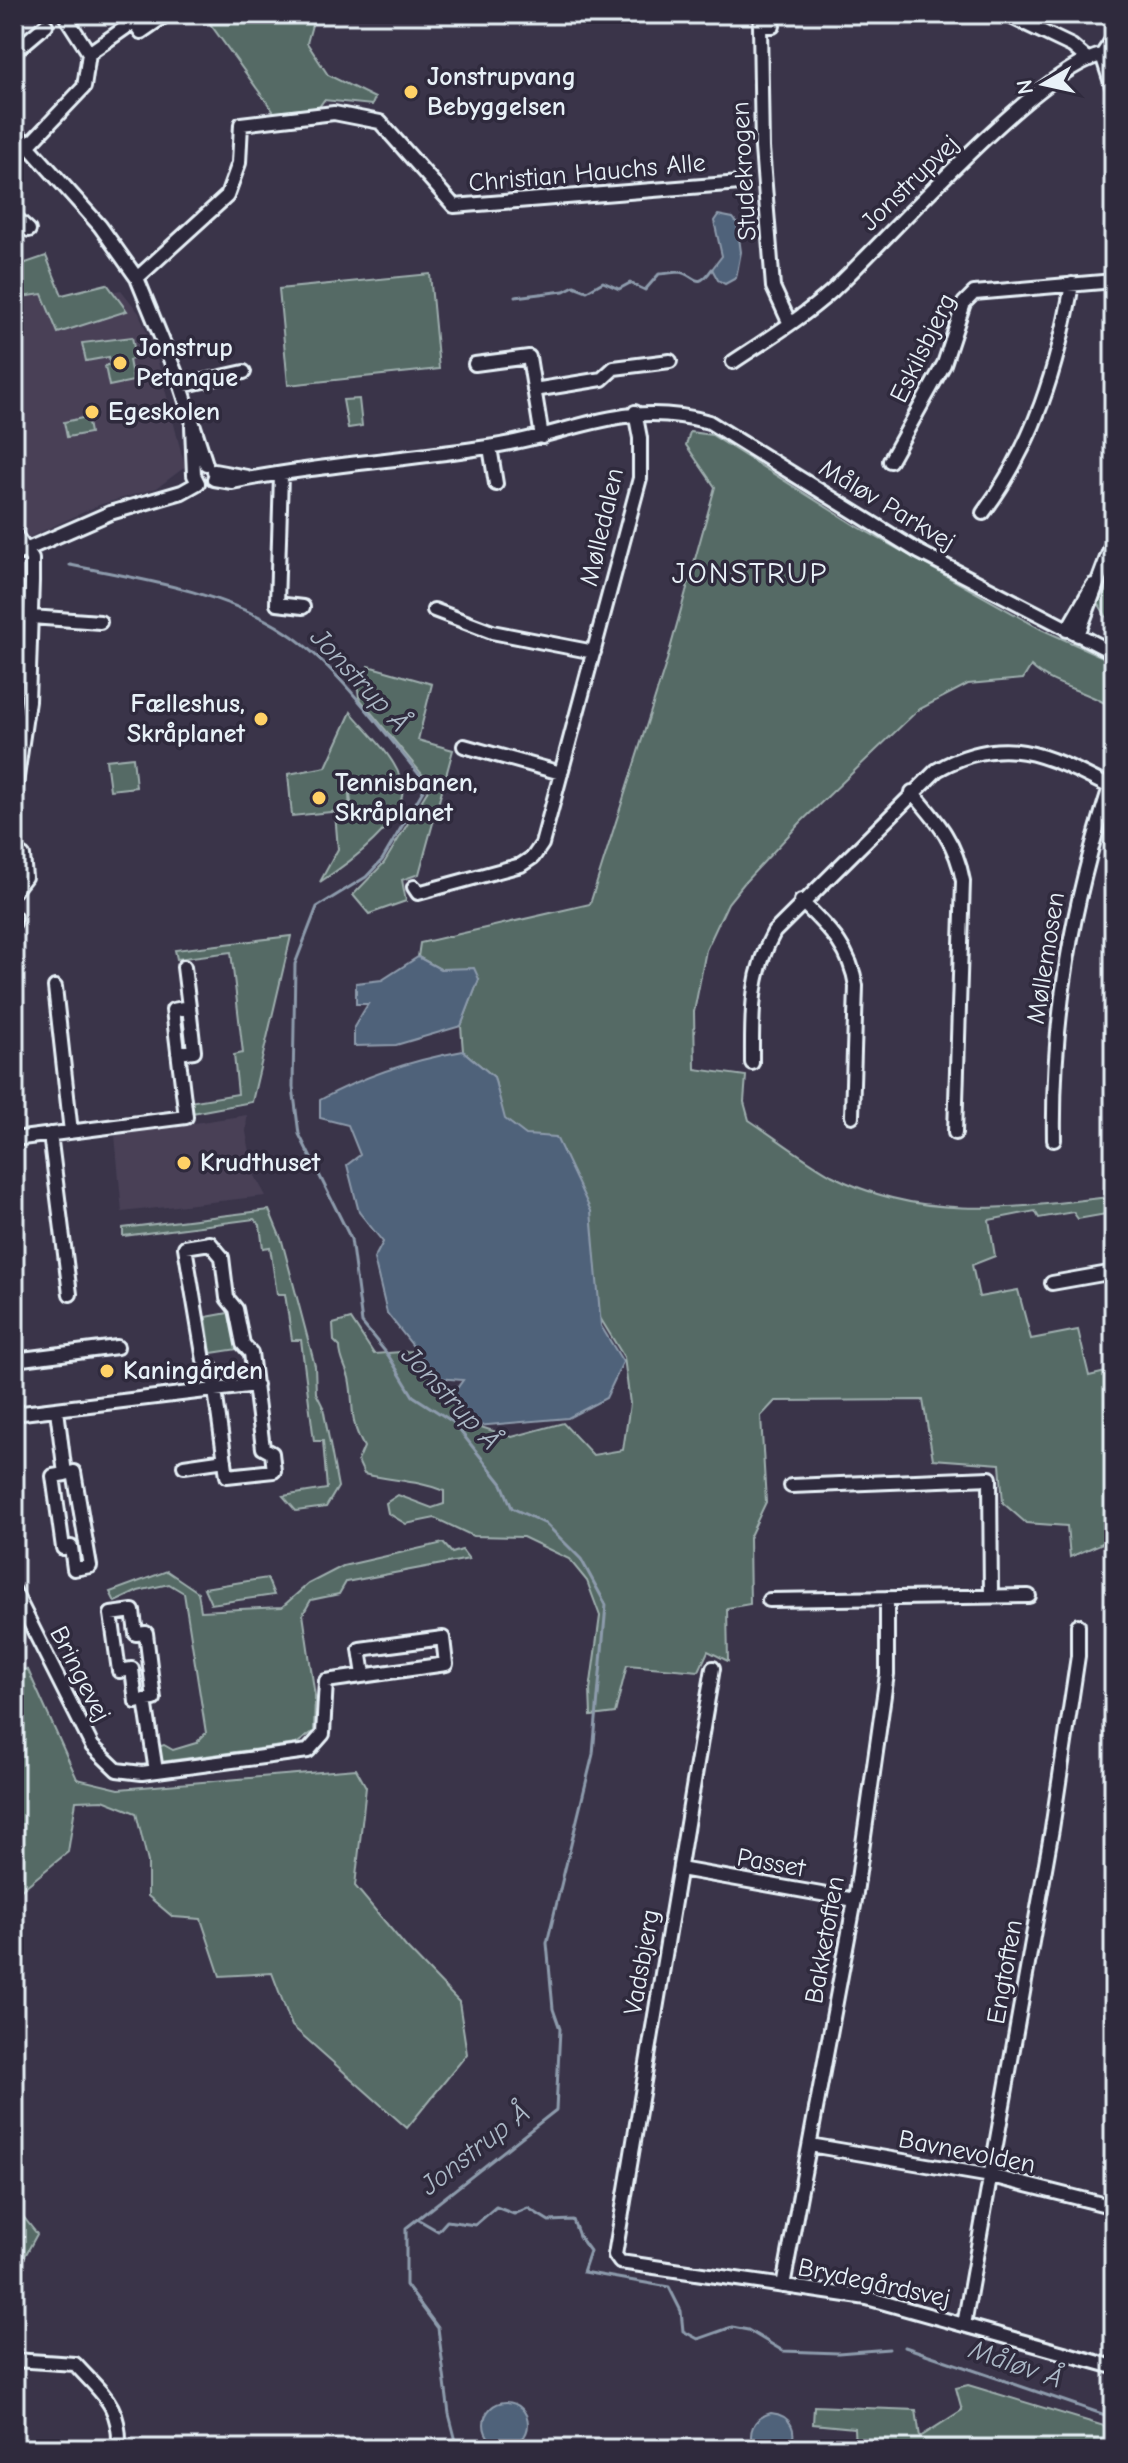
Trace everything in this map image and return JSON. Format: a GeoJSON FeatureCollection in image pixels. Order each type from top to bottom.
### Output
{"type":"FeatureCollection","features":[{"type":"Feature","properties":{"kind":"street"},"geometry":{"type":"LineString","coordinates":[[28,146],[84,87],[89,53],[64,14]]}},
{"type":"Feature","properties":{"kind":"street"},"geometry":{"type":"LineString","coordinates":[[89,53],[145,14]]}},
{"type":"Feature","properties":{"kind":"street"},"geometry":{"type":"LineString","coordinates":[[134,22],[141,32],[167,14]]}},
{"type":"Feature","properties":{"kind":"street"},"geometry":{"type":"LineString","coordinates":[[1005,14],[1072,46],[1086,58]]}},
{"type":"Feature","properties":{"kind":"street"},"geometry":{"type":"LineString","coordinates":[[14,52],[46,25]]}},
{"type":"Feature","properties":{"kind":"street","name":"Studekrogen"},"geometry":{"type":"LineString","coordinates":[[773,26],[760,25],[762,148],[773,287],[790,324]]}},
{"type":"Feature","properties":{"kind":"street"},"geometry":{"type":"LineString","coordinates":[[1114,37],[1102,55],[1114,92]]}},
{"type":"Feature","properties":{"kind":"street","name":"Jonstrupvej"},"geometry":{"type":"LineString","coordinates":[[733,362],[831,292],[1037,93],[1086,58],[1102,55]]}},
{"type":"Feature","properties":{"kind":"street","name":"Christian Hauchs Alle"},"geometry":{"type":"LineString","coordinates":[[137,278],[227,196],[239,163],[241,124],[317,113],[360,116],[380,122],[454,206],[740,183]]}},
{"type":"Feature","properties":{"kind":"street"},"geometry":{"type":"LineString","coordinates":[[14,130],[100,226],[137,278],[181,386],[204,473]]}},
{"type":"Feature","properties":{"kind":"street"},"geometry":{"type":"LineString","coordinates":[[14,216],[29,230]]}},
{"type":"Feature","properties":{"kind":"street","name":"Eskilsbjerg"},"geometry":{"type":"LineString","coordinates":[[890,461],[944,364],[964,303],[974,293],[1114,281]]}},
{"type":"Feature","properties":{"kind":"street"},"geometry":{"type":"LineString","coordinates":[[983,513],[1042,408],[1062,340],[1072,284]]}},
{"type":"Feature","properties":{"kind":"street"},"geometry":{"type":"LineString","coordinates":[[475,364],[529,357],[542,437]]}},
{"type":"Feature","properties":{"kind":"street"},"geometry":{"type":"LineString","coordinates":[[534,390],[602,379],[614,368],[670,361]]}},
{"type":"Feature","properties":{"kind":"street"},"geometry":{"type":"LineString","coordinates":[[181,386],[244,372]]}},
{"type":"Feature","properties":{"kind":"street"},"geometry":{"type":"LineString","coordinates":[[204,473],[232,482],[490,447],[542,437],[635,412]]}},
{"type":"Feature","properties":{"kind":"street","name":"Måløv Parkvej"},"geometry":{"type":"LineString","coordinates":[[635,412],[675,413],[709,422],[919,552],[1114,653]]}},
{"type":"Feature","properties":{"kind":"street","name":"Mølledalen"},"geometry":{"type":"LineString","coordinates":[[414,887],[418,893],[521,865],[533,857],[542,844],[640,478],[640,438],[635,412]]}},
{"type":"Feature","properties":{"kind":"street"},"geometry":{"type":"LineString","coordinates":[[490,447],[496,484]]}},
{"type":"Feature","properties":{"kind":"street"},"geometry":{"type":"LineString","coordinates":[[14,555],[110,513],[182,492],[204,473]]}},
{"type":"Feature","properties":{"kind":"street"},"geometry":{"type":"LineString","coordinates":[[281,475],[277,604],[303,607]]}},
{"type":"Feature","properties":{"kind":"street"},"geometry":{"type":"LineString","coordinates":[[14,533],[32,559],[28,701],[14,798]]}},
{"type":"Feature","properties":{"kind":"street"},"geometry":{"type":"LineString","coordinates":[[1073,633],[1114,539]]}},
{"type":"Feature","properties":{"kind":"street"},"geometry":{"type":"LineString","coordinates":[[434,610],[492,632],[594,652]]}},
{"type":"Feature","properties":{"kind":"street"},"geometry":{"type":"LineString","coordinates":[[31,617],[100,622]]}},
{"type":"Feature","properties":{"kind":"street"},"geometry":{"type":"LineString","coordinates":[[464,746],[561,773]]}},
{"type":"Feature","properties":{"kind":"street","name":"Møllemosen"},"geometry":{"type":"LineString","coordinates":[[752,1063],[753,984],[760,957],[774,932],[801,901],[937,770],[960,757],[987,750],[1017,749],[1043,755],[1112,788],[1084,868],[1069,937],[1053,1065],[1054,1140]]}},
{"type":"Feature","properties":{"kind":"street"},"geometry":{"type":"LineString","coordinates":[[912,792],[948,834],[958,854],[963,881],[955,1133]]}},
{"type":"Feature","properties":{"kind":"street"},"geometry":{"type":"LineString","coordinates":[[14,891],[25,877],[23,856]]}},
{"type":"Feature","properties":{"kind":"street"},"geometry":{"type":"LineString","coordinates":[[801,901],[835,935],[853,966],[856,986],[852,1116]]}},
{"type":"Feature","properties":{"kind":"street"},"geometry":{"type":"LineString","coordinates":[[14,917],[14,923]]}},
{"type":"Feature","properties":{"kind":"street"},"geometry":{"type":"LineString","coordinates":[[14,1139],[186,1117],[173,1010],[189,1007],[184,967]]}},
{"type":"Feature","properties":{"kind":"street"},"geometry":{"type":"LineString","coordinates":[[55,987],[71,1132]]}},
{"type":"Feature","properties":{"kind":"street"},"geometry":{"type":"LineString","coordinates":[[50,1134],[70,1294]]}},
{"type":"Feature","properties":{"kind":"street"},"geometry":{"type":"LineString","coordinates":[[210,1243],[222,1257],[227,1298],[236,1309],[243,1344],[251,1353],[263,1448],[272,1453],[274,1471],[227,1476],[215,1391],[212,1369],[204,1360],[185,1247],[210,1243]]}},
{"type":"Feature","properties":{"kind":"street"},"geometry":{"type":"LineString","coordinates":[[1052,1283],[1114,1272]]}},
{"type":"Feature","properties":{"kind":"street"},"geometry":{"type":"LineString","coordinates":[[14,1360],[117,1347]]}},
{"type":"Feature","properties":{"kind":"street"},"geometry":{"type":"LineString","coordinates":[[14,1414],[256,1385]]}},
{"type":"Feature","properties":{"kind":"street"},"geometry":{"type":"LineString","coordinates":[[57,1410],[65,1474]]}},
{"type":"Feature","properties":{"kind":"street"},"geometry":{"type":"LineString","coordinates":[[184,1466],[225,1460]]}},
{"type":"Feature","properties":{"kind":"street"},"geometry":{"type":"LineString","coordinates":[[74,1472],[90,1566],[74,1569],[71,1547],[63,1548],[53,1476],[65,1474],[74,1472]]}},
{"type":"Feature","properties":{"kind":"street"},"geometry":{"type":"LineString","coordinates":[[791,1486],[990,1478],[991,1597]]}},
{"type":"Feature","properties":{"kind":"street","name":"Bringevej"},"geometry":{"type":"LineString","coordinates":[[14,1591],[92,1746],[117,1770],[156,1771]]}},
{"type":"Feature","properties":{"kind":"street"},"geometry":{"type":"LineString","coordinates":[[769,1600],[1029,1596]]}},
{"type":"Feature","properties":{"kind":"street","name":"Bakketoften"},"geometry":{"type":"LineString","coordinates":[[783,2286],[855,1900],[887,1674],[887,1598]]}},
{"type":"Feature","properties":{"kind":"street"},"geometry":{"type":"LineString","coordinates":[[133,1611],[136,1634],[146,1633],[154,1699],[145,1700],[136,1702],[132,1669],[119,1671],[111,1614],[133,1611]]}},
{"type":"Feature","properties":{"kind":"street","name":"Engtoften"},"geometry":{"type":"LineString","coordinates":[[964,2325],[1056,1804],[1080,1641],[1078,1625]]}},
{"type":"Feature","properties":{"kind":"street"},"geometry":{"type":"LineString","coordinates":[[145,1700],[156,1771],[308,1751],[323,1734],[326,1681],[446,1664],[443,1638],[360,1649],[364,1675]]}},
{"type":"Feature","properties":{"kind":"street","name":"Vadsbjerg"},"geometry":{"type":"LineString","coordinates":[[620,2262],[615,2255],[713,1668]]}},
{"type":"Feature","properties":{"kind":"street","name":"Passet"},"geometry":{"type":"LineString","coordinates":[[680,1869],[855,1900]]}},
{"type":"Feature","properties":{"kind":"street","name":"Bavnevolden"},"geometry":{"type":"LineString","coordinates":[[810,2145],[991,2176],[1114,2207]]}},
{"type":"Feature","properties":{"kind":"street","name":"Brydegårdsvej"},"geometry":{"type":"LineString","coordinates":[[620,2262],[867,2298],[1114,2367]]}},
{"type":"Feature","properties":{"kind":"street"},"geometry":{"type":"LineString","coordinates":[[14,2360],[75,2364],[115,2412],[120,2423],[119,2449]]}},
{"type":"Feature","properties":{"kind":"shaded area","name":"Egeskolen"},"geometry":{"type":"Polygon","coordinates":[[[14,274],[60,302],[121,290],[139,313],[157,358],[185,467],[157,488],[99,505],[28,538],[14,511],[14,274]]]}},
{"type":"Feature","properties":{"kind":"shaded area","name":"Krudthuset"},"geometry":{"type":"Polygon","coordinates":[[[247,1115],[246,1132],[255,1176],[266,1196],[122,1212],[115,1135],[247,1115]]]}},
{"type":"Feature","properties":{"kind":"green space"},"geometry":{"type":"Polygon","coordinates":[[[203,14],[315,14],[307,43],[328,75],[375,98],[372,105],[324,100],[319,107],[276,115],[203,14]]]}},
{"type":"Feature","properties":{"kind":"green space"},"geometry":{"type":"Polygon","coordinates":[[[46,256],[62,295],[107,284],[127,311],[58,333],[42,294],[14,298],[14,267],[46,256]]]}},
{"type":"Feature","properties":{"kind":"green space"},"geometry":{"type":"Polygon","coordinates":[[[430,274],[439,369],[288,385],[279,289],[430,274]]]}},
{"type":"Feature","properties":{"kind":"green space","name":"Jonstrup Petanque"},"geometry":{"type":"Polygon","coordinates":[[[132,337],[136,358],[129,360],[133,381],[109,386],[105,366],[110,364],[109,357],[86,361],[82,343],[132,337]]]}},
{"type":"Feature","properties":{"kind":"green space"},"geometry":{"type":"Polygon","coordinates":[[[359,399],[362,426],[348,428],[343,400],[359,399]]]}},
{"type":"Feature","properties":{"kind":"green space"},"geometry":{"type":"Polygon","coordinates":[[[87,417],[90,433],[67,437],[64,422],[87,417]]]}},
{"type":"Feature","properties":{"kind":"green space"},"geometry":{"type":"Polygon","coordinates":[[[690,432],[712,435],[853,524],[1041,629],[1114,662],[1114,709],[1050,679],[1031,666],[1023,679],[968,684],[918,710],[801,822],[728,903],[706,950],[694,1012],[695,1069],[746,1076],[744,1102],[749,1120],[831,1175],[865,1190],[933,1206],[1003,1207],[1109,1197],[1112,1213],[1078,1219],[1073,1212],[1039,1218],[1035,1211],[989,1220],[995,1256],[972,1265],[979,1297],[1018,1290],[1031,1339],[1078,1330],[1089,1376],[1114,1370],[1114,1538],[1070,1557],[1067,1526],[1026,1523],[1003,1503],[1000,1464],[933,1459],[923,1400],[775,1401],[761,1416],[766,1502],[749,1538],[750,1604],[727,1608],[728,1661],[708,1651],[699,1671],[627,1665],[615,1713],[591,1716],[590,1690],[600,1616],[587,1581],[569,1559],[523,1537],[473,1536],[435,1518],[406,1524],[388,1513],[386,1503],[398,1495],[432,1508],[444,1504],[444,1491],[364,1474],[358,1461],[364,1447],[356,1428],[349,1378],[340,1347],[334,1341],[333,1324],[351,1319],[374,1354],[414,1351],[468,1423],[512,1437],[563,1423],[593,1455],[623,1450],[630,1404],[624,1357],[591,1303],[515,1127],[504,1119],[494,1077],[463,1051],[461,1026],[479,979],[440,969],[418,957],[420,943],[590,904],[667,660],[715,487],[686,445],[690,432]]]}},
{"type":"Feature","properties":{"kind":"green space"},"geometry":{"type":"Polygon","coordinates":[[[1109,583],[1114,586],[1114,629],[1098,603],[1109,583]]]}},
{"type":"Feature","properties":{"kind":"green space"},"geometry":{"type":"Polygon","coordinates":[[[368,666],[432,684],[418,740],[453,750],[419,874],[402,880],[406,901],[369,914],[353,895],[384,863],[431,785],[359,698],[357,681],[366,674],[368,666]]]}},
{"type":"Feature","properties":{"kind":"green space"},"geometry":{"type":"Polygon","coordinates":[[[351,712],[394,765],[402,784],[402,798],[386,827],[345,865],[320,882],[338,849],[335,813],[352,810],[348,780],[350,810],[292,816],[288,774],[326,767],[351,712]]]}},
{"type":"Feature","properties":{"kind":"green space"},"geometry":{"type":"Polygon","coordinates":[[[133,757],[136,787],[110,790],[106,760],[133,757]]]}},
{"type":"Feature","properties":{"kind":"green space"},"geometry":{"type":"Polygon","coordinates":[[[291,936],[252,1102],[192,1113],[189,1102],[238,1094],[234,1055],[243,1053],[231,952],[177,959],[175,950],[291,936]]]}},
{"type":"Feature","properties":{"kind":"green space"},"geometry":{"type":"Polygon","coordinates":[[[269,1210],[282,1241],[315,1366],[316,1393],[323,1407],[338,1487],[326,1507],[296,1511],[283,1496],[327,1489],[323,1441],[314,1441],[301,1340],[292,1340],[285,1294],[277,1294],[270,1247],[263,1248],[260,1225],[254,1219],[123,1236],[123,1228],[269,1210]]]}},
{"type":"Feature","properties":{"kind":"green space"},"geometry":{"type":"Polygon","coordinates":[[[234,1312],[238,1349],[211,1353],[206,1317],[234,1312]]]}},
{"type":"Feature","properties":{"kind":"green space"},"geometry":{"type":"Polygon","coordinates":[[[443,1543],[452,1553],[462,1550],[469,1559],[346,1582],[339,1594],[311,1600],[303,1614],[315,1696],[314,1731],[296,1744],[160,1762],[154,1748],[164,1745],[173,1750],[196,1743],[206,1733],[184,1593],[169,1584],[138,1591],[115,1602],[110,1592],[167,1571],[198,1592],[201,1611],[282,1607],[308,1584],[343,1566],[443,1543]]]}},
{"type":"Feature","properties":{"kind":"green space"},"geometry":{"type":"Polygon","coordinates":[[[267,1578],[274,1595],[211,1604],[204,1588],[267,1578]]]}},
{"type":"Feature","properties":{"kind":"green space"},"geometry":{"type":"Polygon","coordinates":[[[14,1668],[28,1670],[77,1779],[119,1789],[356,1769],[366,1787],[355,1886],[406,1947],[459,2002],[467,2054],[407,2128],[292,2026],[272,1973],[220,1976],[201,1919],[173,1917],[148,1896],[148,1862],[136,1813],[103,1800],[76,1801],[68,1852],[14,1896],[14,1668]]]}},
{"type":"Feature","properties":{"kind":"green space"},"geometry":{"type":"Polygon","coordinates":[[[14,2205],[37,2234],[14,2276],[14,2205]]]}},
{"type":"Feature","properties":{"kind":"green space"},"geometry":{"type":"Polygon","coordinates":[[[968,2385],[1114,2429],[1114,2449],[855,2449],[854,2428],[813,2424],[814,2406],[916,2410],[920,2437],[962,2410],[956,2388],[968,2385]]]}},
{"type":"Feature","properties":{"kind":"water"},"geometry":{"type":"Polygon","coordinates":[[[718,215],[733,218],[737,223],[741,252],[736,278],[725,284],[718,280],[712,269],[722,256],[714,221],[718,215]]]}},
{"type":"Feature","properties":{"kind":"water"},"geometry":{"type":"Polygon","coordinates":[[[418,957],[440,969],[474,968],[479,979],[461,1026],[396,1045],[354,1046],[354,1027],[368,1004],[356,1004],[356,983],[382,980],[418,957]]]}},
{"type":"Feature","properties":{"kind":"water"},"geometry":{"type":"Polygon","coordinates":[[[463,1051],[494,1077],[505,1119],[526,1135],[556,1137],[591,1211],[601,1326],[623,1362],[606,1398],[568,1418],[477,1426],[450,1398],[463,1380],[438,1378],[387,1313],[374,1259],[383,1242],[359,1212],[347,1165],[360,1155],[348,1125],[320,1118],[320,1100],[354,1083],[426,1059],[463,1051]]]}},
{"type":"Feature","properties":{"kind":"water"},"geometry":{"type":"Polygon","coordinates":[[[506,2402],[521,2409],[528,2424],[521,2439],[506,2446],[491,2439],[484,2424],[491,2409],[506,2402]]]}},
{"type":"Feature","properties":{"kind":"water"},"geometry":{"type":"Polygon","coordinates":[[[771,2413],[784,2417],[791,2425],[793,2436],[789,2449],[755,2449],[752,2443],[751,2432],[756,2422],[771,2413]]]}},
{"type":"Feature","properties":{"kind":"waterway"},"geometry":{"type":"LineString","coordinates":[[515,297],[564,291],[574,286],[587,291],[603,282],[619,289],[630,283],[645,290],[659,274],[679,272],[699,281],[712,269]]}},
{"type":"Feature","properties":{"kind":"waterway","name":"Jonstrup Å"},"geometry":{"type":"LineString","coordinates":[[70,565],[210,597],[262,618],[286,632],[343,682],[427,784],[382,860],[366,877],[317,907],[295,964],[293,1087],[299,1134],[351,1239],[362,1323],[388,1355],[413,1396],[453,1422],[502,1484],[512,1508],[546,1524],[581,1559],[606,1605],[593,1754],[547,1943],[553,2009],[560,2029],[556,2110],[406,2228],[406,2285],[438,2328],[449,2414],[458,2449]]}},
{"type":"Feature","properties":{"kind":"waterway","name":"Måløv Å"},"geometry":{"type":"LineString","coordinates":[[419,2220],[438,2231],[447,2221],[475,2225],[496,2207],[514,2214],[528,2208],[549,2221],[573,2220],[579,2236],[590,2251],[583,2272],[669,2287],[681,2311],[683,2331],[698,2339],[732,2327],[748,2330],[783,2351],[838,2353],[889,2349]]}},
{"type":"Feature","properties":{"kind":"waterway","name":"Måløv Å"},"geometry":{"type":"LineString","coordinates":[[905,2347],[1114,2418]]}},
{"type":"Feature","properties":{"kind":"place","name":"Jonstrupvang Bebyggelsen"},"geometry":{"type":"Point","coordinates":[411,92]}},
{"type":"Feature","properties":{"kind":"place","name":"Jonstrup Petanque"},"geometry":{"type":"Point","coordinates":[120,363]}},
{"type":"Feature","properties":{"kind":"place","name":"Egeskolen"},"geometry":{"type":"Point","coordinates":[92,412]}},
{"type":"Feature","properties":{"kind":"place","name":"Fælleshus, Skråplanet"},"geometry":{"type":"Point","coordinates":[261,719]}},
{"type":"Feature","properties":{"kind":"place","name":"Tennisbanen, Skråplanet"},"geometry":{"type":"Point","coordinates":[319,798]}},
{"type":"Feature","properties":{"kind":"place","name":"Krudthuset"},"geometry":{"type":"Point","coordinates":[184,1163]}},
{"type":"Feature","properties":{"kind":"place","name":"Kaningården"},"geometry":{"type":"Point","coordinates":[107,1371]}},
{"type":"Feature","properties":{"kind":"district","name":"JONSTRUP"},"geometry":{"type":"Point","coordinates":[750,573]}}]}
